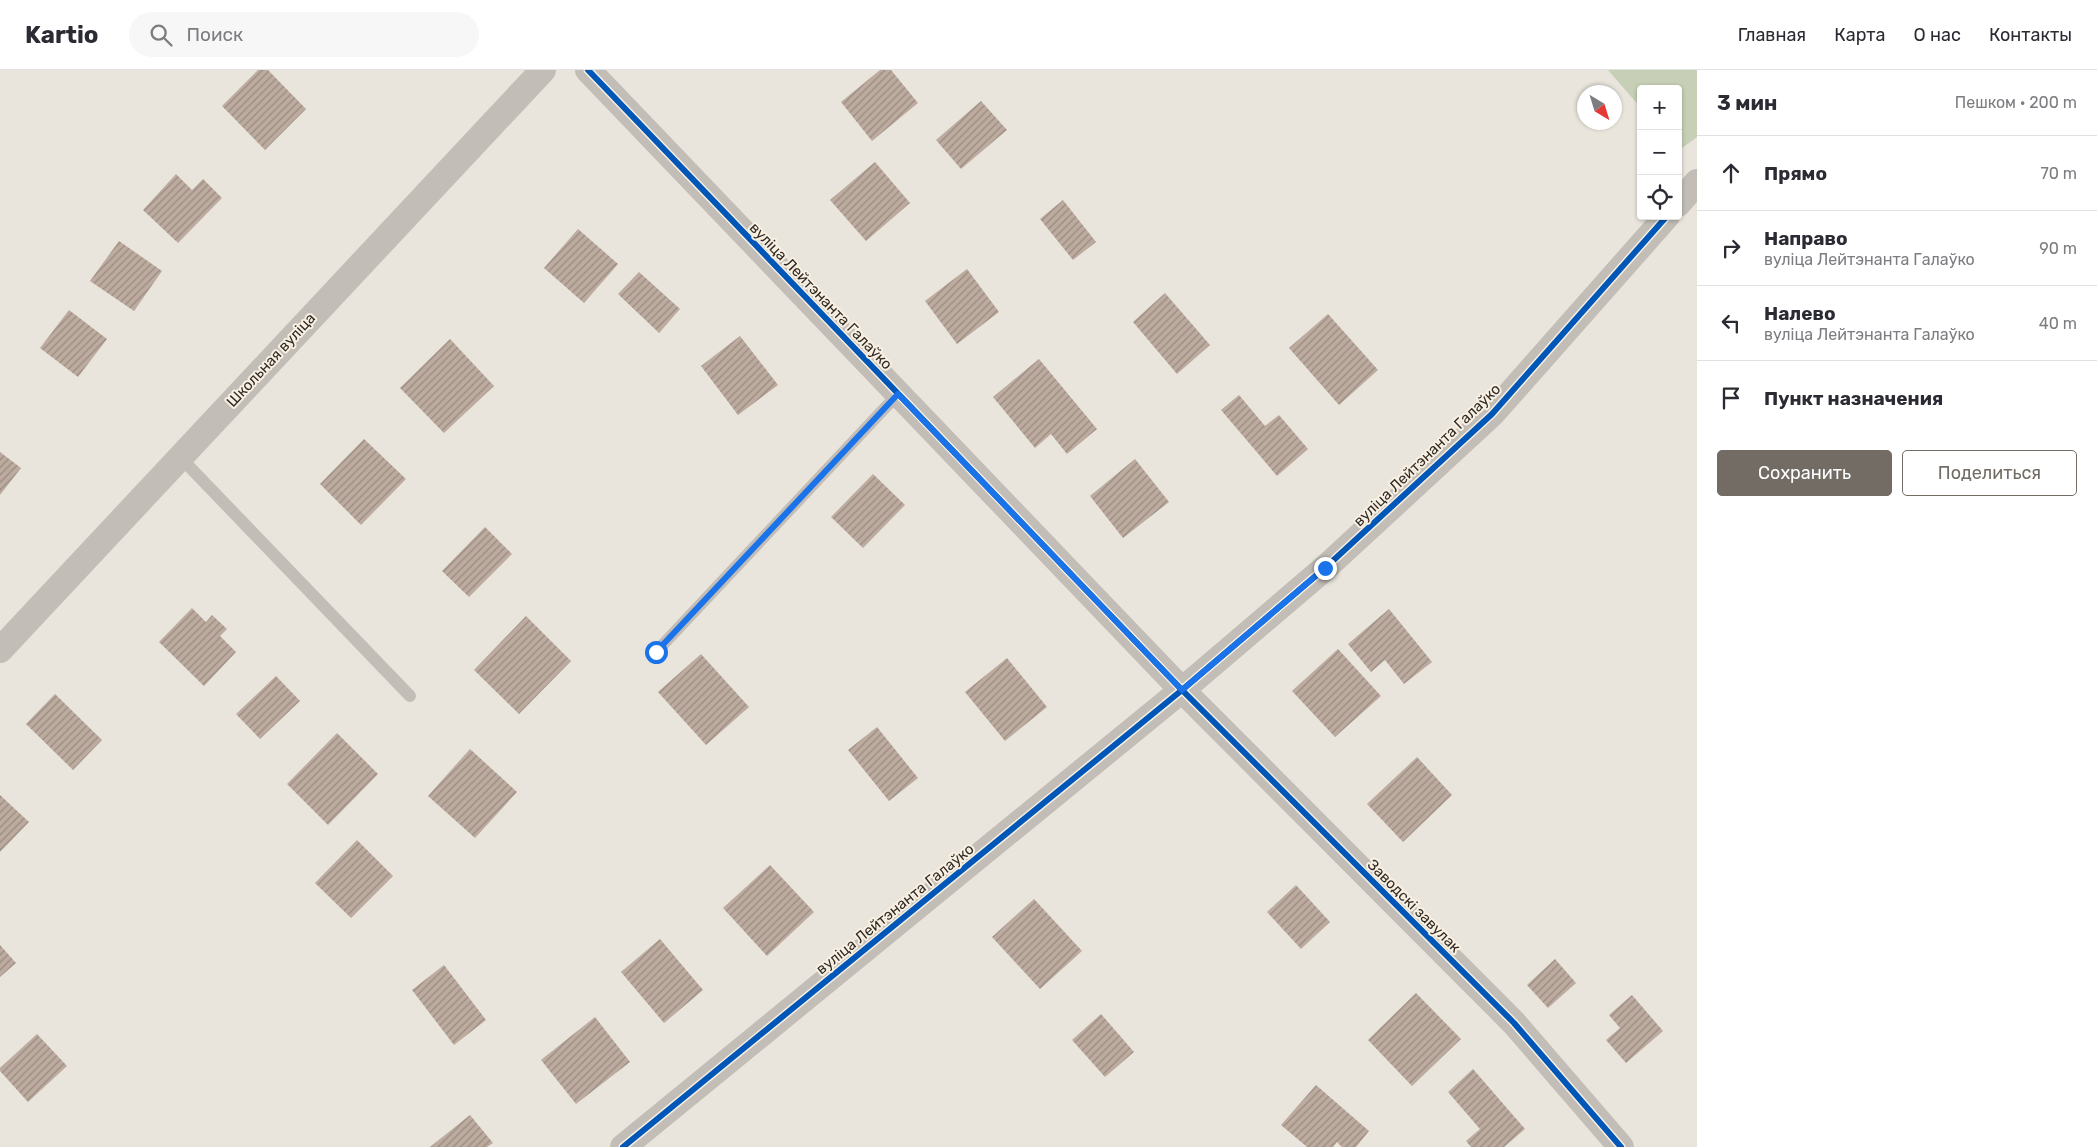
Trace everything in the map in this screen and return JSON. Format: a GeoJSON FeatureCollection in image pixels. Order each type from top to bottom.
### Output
{"type":"FeatureCollection","features":[{"type":"Feature","properties":{"kind":"street","name":"Школьная вуліца"},"geometry":{"type":"LineString","coordinates":[[0,650],[543,70]]}},
{"type":"Feature","properties":{"kind":"street","name":"вуліца Лейтэнанта Галаўко"},"geometry":{"type":"LineString","coordinates":[[588,70],[1182,690]]}},
{"type":"Feature","properties":{"kind":"street"},"geometry":{"type":"LineString","coordinates":[[1682,199],[1697,182]]}},
{"type":"Feature","properties":{"kind":"street","name":"вуліца Лейтэнанта Галаўко"},"geometry":{"type":"LineString","coordinates":[[623,1147],[1182,690],[1325,568],[1492,414],[1663,220]]}},
{"type":"Feature","properties":{"kind":"street","name":"Заводскі завулак"},"geometry":{"type":"LineString","coordinates":[[1182,690],[1514,1023],[1620,1147]]}},
{"type":"Feature","properties":{"kind":"lane"},"geometry":{"type":"LineString","coordinates":[[656,652],[898,394]]}},
{"type":"Feature","properties":{"kind":"lane"},"geometry":{"type":"LineString","coordinates":[[180,458],[410,696]]}},
{"type":"Feature","properties":{"kind":"green space"},"geometry":{"type":"Polygon","coordinates":[[[1608,70],[1697,70],[1697,137],[1682,148],[1682,85],[1637,85],[1637,103],[1608,70]]]}},
{"type":"Feature","properties":{"kind":"building"},"geometry":{"type":"Polygon","coordinates":[[[258,70],[268,70],[306,109],[265,150],[222,106],[258,70]]]}},
{"type":"Feature","properties":{"kind":"building"},"geometry":{"type":"Polygon","coordinates":[[[880,70],[891,70],[918,103],[872,141],[841,102],[880,70]]]}},
{"type":"Feature","properties":{"kind":"building"},"geometry":{"type":"Polygon","coordinates":[[[981,101],[1007,130],[961,169],[936,140],[981,101]]]}},
{"type":"Feature","properties":{"kind":"building"},"geometry":{"type":"Polygon","coordinates":[[[875,162],[910,203],[866,241],[830,200],[875,162]]]}},
{"type":"Feature","properties":{"kind":"building"},"geometry":{"type":"Polygon","coordinates":[[[176,174],[192,190],[203,179],[222,198],[178,243],[143,210],[176,174]]]}},
{"type":"Feature","properties":{"kind":"building"},"geometry":{"type":"Polygon","coordinates":[[[1063,200],[1096,242],[1073,260],[1040,219],[1063,200]]]}},
{"type":"Feature","properties":{"kind":"building"},"geometry":{"type":"Polygon","coordinates":[[[578,229],[618,264],[584,303],[544,268],[578,229]]]}},
{"type":"Feature","properties":{"kind":"building"},"geometry":{"type":"Polygon","coordinates":[[[119,241],[162,271],[134,311],[90,281],[119,241]]]}},
{"type":"Feature","properties":{"kind":"building"},"geometry":{"type":"Polygon","coordinates":[[[967,269],[999,312],[957,344],[925,301],[967,269]]]}},
{"type":"Feature","properties":{"kind":"building"},"geometry":{"type":"Polygon","coordinates":[[[639,272],[680,309],[659,333],[618,294],[639,272]]]}},
{"type":"Feature","properties":{"kind":"building"},"geometry":{"type":"Polygon","coordinates":[[[1165,293],[1210,345],[1177,374],[1133,322],[1165,293]]]}},
{"type":"Feature","properties":{"kind":"building"},"geometry":{"type":"Polygon","coordinates":[[[69,310],[107,339],[78,377],[40,348],[69,310]]]}},
{"type":"Feature","properties":{"kind":"building"},"geometry":{"type":"Polygon","coordinates":[[[1328,314],[1378,370],[1339,405],[1289,348],[1328,314]]]}},
{"type":"Feature","properties":{"kind":"building"},"geometry":{"type":"Polygon","coordinates":[[[740,336],[778,385],[738,415],[701,366],[740,336]]]}},
{"type":"Feature","properties":{"kind":"building"},"geometry":{"type":"Polygon","coordinates":[[[450,339],[494,386],[444,433],[400,388],[450,339]]]}},
{"type":"Feature","properties":{"kind":"building"},"geometry":{"type":"Polygon","coordinates":[[[1039,359],[1097,429],[1067,454],[1051,434],[1035,448],[993,397],[1039,359]]]}},
{"type":"Feature","properties":{"kind":"building"},"geometry":{"type":"Polygon","coordinates":[[[1239,395],[1265,426],[1279,415],[1308,449],[1277,476],[1221,410],[1239,395]]]}},
{"type":"Feature","properties":{"kind":"building"},"geometry":{"type":"Polygon","coordinates":[[[364,439],[406,479],[361,525],[320,484],[364,439]]]}},
{"type":"Feature","properties":{"kind":"building"},"geometry":{"type":"Polygon","coordinates":[[[0,452],[21,468],[0,495],[0,452]]]}},
{"type":"Feature","properties":{"kind":"building"},"geometry":{"type":"Polygon","coordinates":[[[1135,459],[1169,502],[1123,538],[1090,496],[1135,459]]]}},
{"type":"Feature","properties":{"kind":"building"},"geometry":{"type":"Polygon","coordinates":[[[873,474],[905,505],[863,548],[831,517],[873,474]]]}},
{"type":"Feature","properties":{"kind":"building"},"geometry":{"type":"Polygon","coordinates":[[[485,527],[512,554],[469,597],[442,571],[485,527]]]}},
{"type":"Feature","properties":{"kind":"building"},"geometry":{"type":"Polygon","coordinates":[[[192,608],[206,622],[212,615],[227,629],[220,636],[236,652],[204,686],[159,642],[192,608]]]}},
{"type":"Feature","properties":{"kind":"building"},"geometry":{"type":"Polygon","coordinates":[[[1389,609],[1432,662],[1404,684],[1385,660],[1371,672],[1348,644],[1389,609]]]}},
{"type":"Feature","properties":{"kind":"building"},"geometry":{"type":"Polygon","coordinates":[[[526,616],[571,661],[519,714],[474,670],[526,616]]]}},
{"type":"Feature","properties":{"kind":"building"},"geometry":{"type":"Polygon","coordinates":[[[1338,649],[1381,696],[1335,737],[1292,691],[1338,649]]]}},
{"type":"Feature","properties":{"kind":"building"},"geometry":{"type":"Polygon","coordinates":[[[701,654],[749,707],[706,745],[658,692],[701,654]]]}},
{"type":"Feature","properties":{"kind":"building"},"geometry":{"type":"Polygon","coordinates":[[[1007,658],[1047,707],[1005,741],[965,692],[1007,658]]]}},
{"type":"Feature","properties":{"kind":"building"},"geometry":{"type":"Polygon","coordinates":[[[276,676],[300,701],[260,739],[236,714],[276,676]]]}},
{"type":"Feature","properties":{"kind":"building"},"geometry":{"type":"Polygon","coordinates":[[[55,694],[102,740],[73,770],[26,724],[55,694]]]}},
{"type":"Feature","properties":{"kind":"building"},"geometry":{"type":"Polygon","coordinates":[[[877,727],[918,778],[889,801],[848,750],[877,727]]]}},
{"type":"Feature","properties":{"kind":"building"},"geometry":{"type":"Polygon","coordinates":[[[337,733],[378,774],[328,825],[287,784],[337,733]]]}},
{"type":"Feature","properties":{"kind":"building"},"geometry":{"type":"Polygon","coordinates":[[[470,749],[517,792],[475,838],[428,796],[470,749]]]}},
{"type":"Feature","properties":{"kind":"building"},"geometry":{"type":"Polygon","coordinates":[[[1417,757],[1452,795],[1403,842],[1367,804],[1417,757]]]}},
{"type":"Feature","properties":{"kind":"building"},"geometry":{"type":"Polygon","coordinates":[[[0,795],[29,822],[0,852],[0,795]]]}},
{"type":"Feature","properties":{"kind":"building"},"geometry":{"type":"Polygon","coordinates":[[[357,840],[393,876],[351,918],[315,883],[357,840]]]}},
{"type":"Feature","properties":{"kind":"building"},"geometry":{"type":"Polygon","coordinates":[[[770,865],[814,912],[767,956],[723,908],[770,865]]]}},
{"type":"Feature","properties":{"kind":"building"},"geometry":{"type":"Polygon","coordinates":[[[1296,885],[1330,922],[1301,949],[1267,912],[1296,885]]]}},
{"type":"Feature","properties":{"kind":"building"},"geometry":{"type":"Polygon","coordinates":[[[1034,899],[1082,951],[1040,989],[992,937],[1034,899]]]}},
{"type":"Feature","properties":{"kind":"building"},"geometry":{"type":"Polygon","coordinates":[[[660,939],[703,990],[664,1023],[621,972],[660,939]]]}},
{"type":"Feature","properties":{"kind":"building"},"geometry":{"type":"Polygon","coordinates":[[[0,945],[16,963],[0,977],[0,945]]]}},
{"type":"Feature","properties":{"kind":"building"},"geometry":{"type":"Polygon","coordinates":[[[1555,959],[1576,983],[1548,1008],[1527,985],[1555,959]]]}},
{"type":"Feature","properties":{"kind":"building"},"geometry":{"type":"Polygon","coordinates":[[[444,965],[486,1020],[454,1045],[412,990],[444,965]]]}},
{"type":"Feature","properties":{"kind":"building"},"geometry":{"type":"Polygon","coordinates":[[[1416,993],[1461,1039],[1412,1086],[1368,1040],[1416,993]]]}},
{"type":"Feature","properties":{"kind":"building"},"geometry":{"type":"Polygon","coordinates":[[[1632,995],[1663,1031],[1626,1063],[1606,1040],[1620,1028],[1609,1015],[1632,995]]]}},
{"type":"Feature","properties":{"kind":"building"},"geometry":{"type":"Polygon","coordinates":[[[1101,1014],[1134,1052],[1105,1077],[1072,1040],[1101,1014]]]}},
{"type":"Feature","properties":{"kind":"building"},"geometry":{"type":"Polygon","coordinates":[[[595,1017],[630,1062],[576,1104],[541,1060],[595,1017]]]}},
{"type":"Feature","properties":{"kind":"building"},"geometry":{"type":"Polygon","coordinates":[[[37,1034],[67,1066],[28,1102],[0,1071],[0,1068],[37,1034]]]}},
{"type":"Feature","properties":{"kind":"building"},"geometry":{"type":"Polygon","coordinates":[[[1473,1069],[1525,1129],[1504,1147],[1471,1147],[1466,1141],[1480,1129],[1448,1092],[1473,1069]]]}},
{"type":"Feature","properties":{"kind":"building"},"geometry":{"type":"Polygon","coordinates":[[[1316,1085],[1369,1131],[1356,1147],[1342,1147],[1337,1142],[1333,1147],[1307,1147],[1281,1125],[1316,1085]]]}},
{"type":"Feature","properties":{"kind":"building"},"geometry":{"type":"Polygon","coordinates":[[[470,1115],[493,1143],[487,1147],[430,1147],[470,1115]]]}},
{"type":"Feature","properties":{"kind":"cycle path"},"geometry":{"type":"LineString","coordinates":[[588,70],[1182,690],[1514,1023],[1621,1147]]}},
{"type":"Feature","properties":{"kind":"cycle path"},"geometry":{"type":"LineString","coordinates":[[623,1147],[1182,690],[1325,568],[1492,414],[1663,220]]}},
{"type":"Feature","properties":{"kind":"route"},"geometry":{"type":"LineString","coordinates":[[656,652],[898,394],[1182,690],[1325,568]]}}]}
